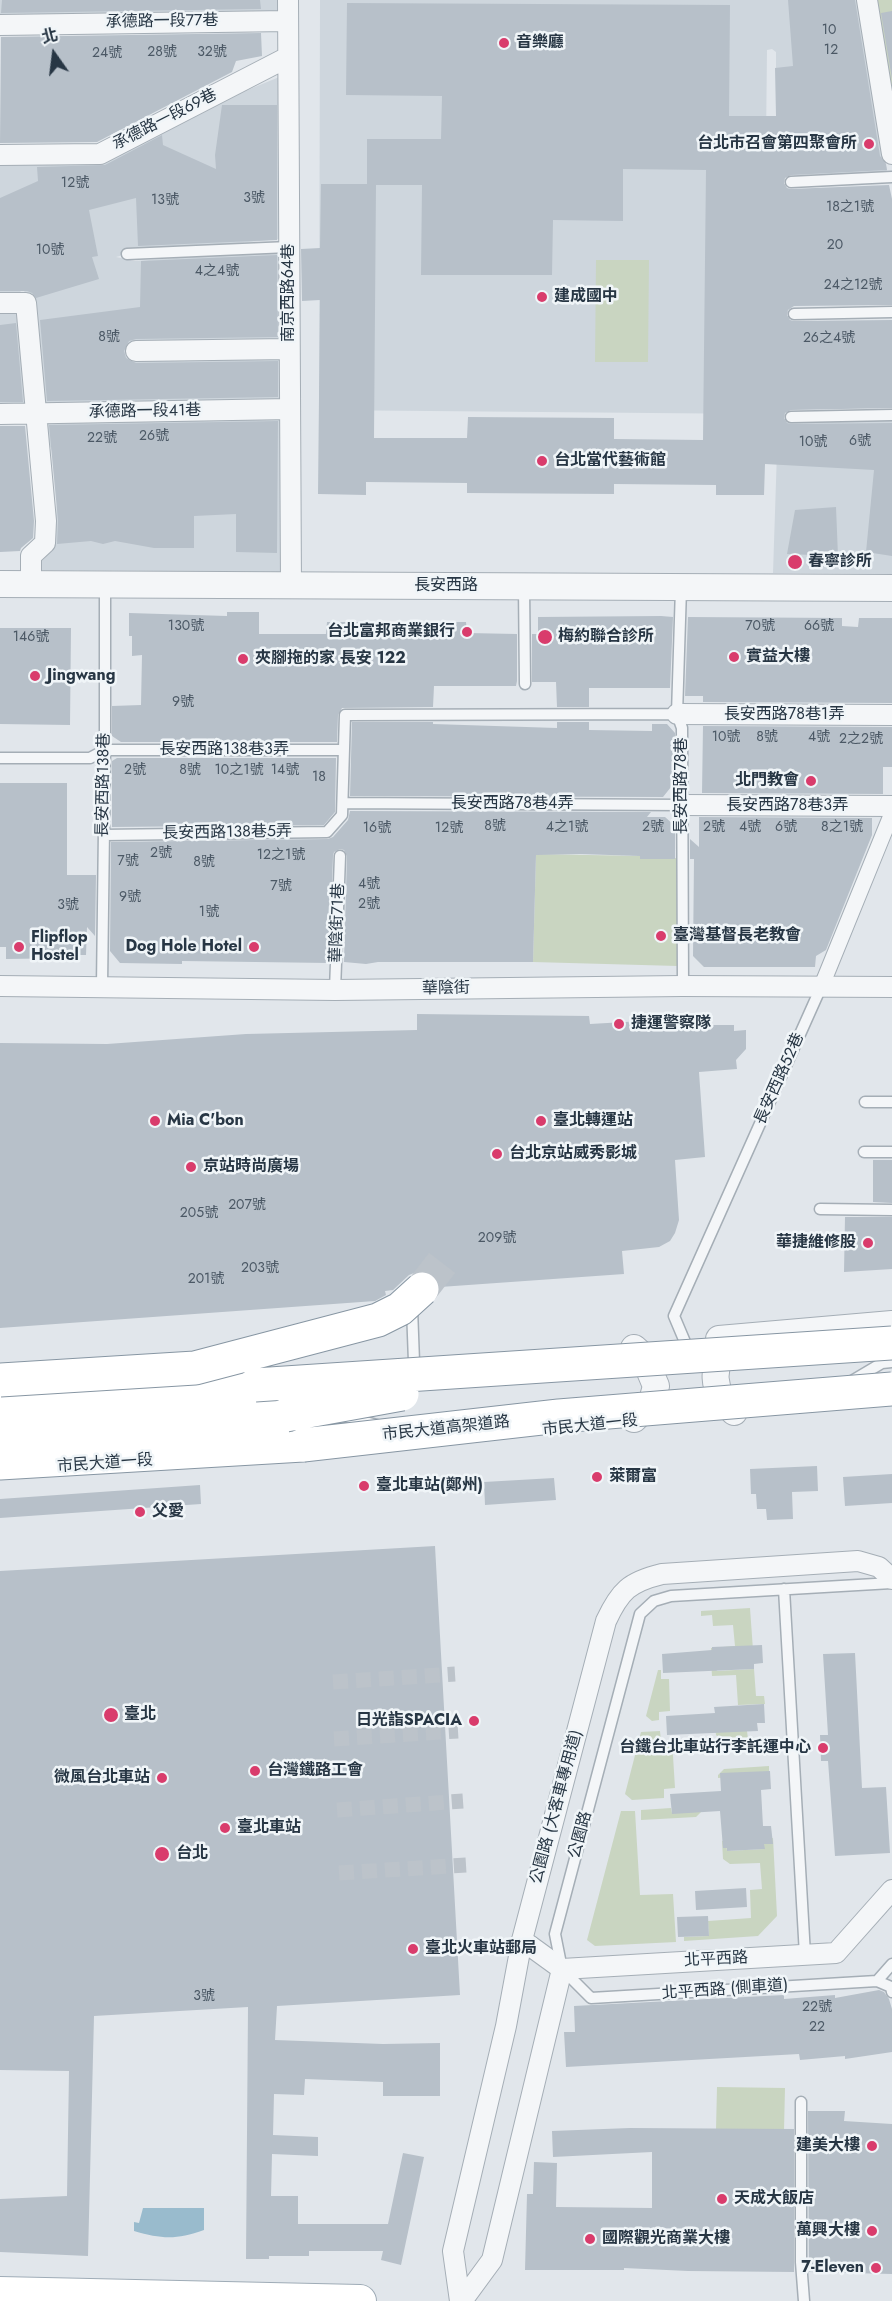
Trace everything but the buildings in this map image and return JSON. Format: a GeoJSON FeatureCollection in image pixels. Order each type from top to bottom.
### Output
{"type":"FeatureCollection","features":[{"type":"Feature","properties":{"kind":"highway"},"geometry":{"type":"LineString","coordinates":[[0,1380],[195,1368],[378,1320],[400,1309],[417,1292]]}},
{"type":"Feature","properties":{"kind":"highway"},"geometry":{"type":"LineString","coordinates":[[0,1406],[255,1385],[557,1367],[882,1362]]}},
{"type":"Feature","properties":{"kind":"highway","name":"市民大道高架道路"},"geometry":{"type":"LineString","coordinates":[[0,1463],[303,1445],[559,1416],[882,1362]]}},
{"type":"Feature","properties":{"kind":"highway"},"geometry":{"type":"LineString","coordinates":[[0,1435],[299,1411],[557,1367]]}},
{"type":"Feature","properties":{"kind":"highway"},"geometry":{"type":"LineString","coordinates":[[299,1411],[559,1416]]}},
{"type":"Feature","properties":{"kind":"main road"},"geometry":{"type":"LineString","coordinates":[[0,2293],[360,2301]]}},
{"type":"Feature","properties":{"kind":"street","name":"南京西路64巷"},"geometry":{"type":"LineString","coordinates":[[288,0],[291,585]]}},
{"type":"Feature","properties":{"kind":"street"},"geometry":{"type":"LineString","coordinates":[[867,0],[892,154]]}},
{"type":"Feature","properties":{"kind":"street","name":"承德路一段77巷"},"geometry":{"type":"LineString","coordinates":[[0,25],[288,21]]}},
{"type":"Feature","properties":{"kind":"street","name":"承德路一段69巷"},"geometry":{"type":"LineString","coordinates":[[0,155],[100,154],[288,57]]}},
{"type":"Feature","properties":{"kind":"street"},"geometry":{"type":"LineString","coordinates":[[0,303],[26,303],[46,521],[45,543],[31,556],[31,584]]}},
{"type":"Feature","properties":{"kind":"street"},"geometry":{"type":"LineString","coordinates":[[136,351],[290,349]]}},
{"type":"Feature","properties":{"kind":"street","name":"承德路一段41巷"},"geometry":{"type":"LineString","coordinates":[[0,414],[290,409]]}},
{"type":"Feature","properties":{"kind":"street","name":"長安西路"},"geometry":{"type":"LineString","coordinates":[[0,584],[892,588]]}},
{"type":"Feature","properties":{"kind":"street","name":"長安西路78巷1弄"},"geometry":{"type":"LineString","coordinates":[[677,714],[892,715]]}},
{"type":"Feature","properties":{"kind":"street","name":"長安西路78巷3弄"},"geometry":{"type":"LineString","coordinates":[[682,805],[892,806]]}},
{"type":"Feature","properties":{"kind":"street","name":"長安西路52巷"},"geometry":{"type":"LineString","coordinates":[[822,985],[892,813]]}},
{"type":"Feature","properties":{"kind":"street","name":"華陰街"},"geometry":{"type":"LineString","coordinates":[[0,986],[335,990],[822,985],[892,987]]}},
{"type":"Feature","properties":{"kind":"street"},"geometry":{"type":"LineString","coordinates":[[0,1393],[685,1342],[892,1324]]}},
{"type":"Feature","properties":{"kind":"street"},"geometry":{"type":"LineString","coordinates":[[734,1412],[718,1394],[715,1380],[723,1350],[735,1337]]}},
{"type":"Feature","properties":{"kind":"street"},"geometry":{"type":"LineString","coordinates":[[630,1422],[652,1401],[657,1386],[644,1357],[632,1345]]}},
{"type":"Feature","properties":{"kind":"street","name":"市民大道一段"},"geometry":{"type":"LineString","coordinates":[[0,1471],[435,1441],[734,1412],[892,1400]]}},
{"type":"Feature","properties":{"kind":"street","name":"公園路 (大客車專用道)"},"geometry":{"type":"LineString","coordinates":[[461,2301],[453,2251],[506,2026],[522,1940],[606,1621],[614,1604],[625,1589],[642,1579],[662,1574],[858,1562],[879,1567],[892,1581]]}},
{"type":"Feature","properties":{"kind":"street","name":"北平西路"},"geometry":{"type":"LineString","coordinates":[[562,1969],[836,1953],[892,1890]]}},
{"type":"Feature","properties":{"kind":"street"},"geometry":{"type":"LineString","coordinates":[[522,1940],[562,1969]]}},
{"type":"Feature","properties":{"kind":"street","name":"公園路"},"geometry":{"type":"LineString","coordinates":[[461,2301],[492,2260],[562,1969]]}},
{"type":"Feature","properties":{"kind":"lane"},"geometry":{"type":"LineString","coordinates":[[791,182],[892,177]]}},
{"type":"Feature","properties":{"kind":"lane"},"geometry":{"type":"LineString","coordinates":[[127,254],[289,247]]}},
{"type":"Feature","properties":{"kind":"lane"},"geometry":{"type":"LineString","coordinates":[[794,314],[892,312]]}},
{"type":"Feature","properties":{"kind":"lane"},"geometry":{"type":"LineString","coordinates":[[791,417],[892,415]]}},
{"type":"Feature","properties":{"kind":"lane","name":"長安西路138巷"},"geometry":{"type":"LineString","coordinates":[[102,986],[105,584]]}},
{"type":"Feature","properties":{"kind":"lane"},"geometry":{"type":"LineString","coordinates":[[524,586],[525,684]]}},
{"type":"Feature","properties":{"kind":"lane","name":"長安西路78巷"},"geometry":{"type":"LineString","coordinates":[[681,586],[677,714],[682,728],[683,986]]}},
{"type":"Feature","properties":{"kind":"lane"},"geometry":{"type":"LineString","coordinates":[[343,803],[345,715],[677,714]]}},
{"type":"Feature","properties":{"kind":"lane","name":"長安西路138巷3弄"},"geometry":{"type":"LineString","coordinates":[[0,758],[90,758],[105,750],[343,750]]}},
{"type":"Feature","properties":{"kind":"lane","name":"長安西路78巷4弄"},"geometry":{"type":"LineString","coordinates":[[343,803],[682,805]]}},
{"type":"Feature","properties":{"kind":"lane","name":"長安西路138巷5弄"},"geometry":{"type":"LineString","coordinates":[[104,835],[327,832],[342,815],[343,803]]}},
{"type":"Feature","properties":{"kind":"lane","name":"華陰街71巷"},"geometry":{"type":"LineString","coordinates":[[335,990],[340,856]]}},
{"type":"Feature","properties":{"kind":"lane","name":"長安西路52巷"},"geometry":{"type":"LineString","coordinates":[[685,1342],[674,1316],[822,985]]}},
{"type":"Feature","properties":{"kind":"lane"},"geometry":{"type":"LineString","coordinates":[[865,1102],[892,1102]]}},
{"type":"Feature","properties":{"kind":"lane"},"geometry":{"type":"LineString","coordinates":[[864,1152],[892,1152]]}},
{"type":"Feature","properties":{"kind":"lane"},"geometry":{"type":"LineString","coordinates":[[820,1209],[892,1210]]}},
{"type":"Feature","properties":{"kind":"lane"},"geometry":{"type":"LineString","coordinates":[[299,1411],[424,1361],[417,1292]]}},
{"type":"Feature","properties":{"kind":"lane"},"geometry":{"type":"LineString","coordinates":[[802,1331],[882,1362]]}},
{"type":"Feature","properties":{"kind":"lane"},"geometry":{"type":"LineString","coordinates":[[808,1406],[882,1362]]}},
{"type":"Feature","properties":{"kind":"lane"},"geometry":{"type":"LineString","coordinates":[[231,1414],[299,1411],[435,1441]]}},
{"type":"Feature","properties":{"kind":"lane","name":"公園路"},"geometry":{"type":"LineString","coordinates":[[562,1969],[555,1934],[640,1614],[654,1601],[671,1596],[892,1581]]}},
{"type":"Feature","properties":{"kind":"lane"},"geometry":{"type":"LineString","coordinates":[[784,1589],[805,1955]]}},
{"type":"Feature","properties":{"kind":"lane"},"geometry":{"type":"LineString","coordinates":[[892,1964],[877,1981],[891,1987],[892,1992]]}},
{"type":"Feature","properties":{"kind":"lane","name":"北平西路 (側車道)"},"geometry":{"type":"LineString","coordinates":[[562,1969],[591,1998],[877,1981]]}},
{"type":"Feature","properties":{"kind":"lane"},"geometry":{"type":"LineString","coordinates":[[801,2103],[801,2262],[804,2301]]}},
{"type":"Feature","properties":{"kind":"shaded area"},"geometry":{"type":"Polygon","coordinates":[[[0,0],[284,0],[285,15],[0,20],[0,0]]]}},
{"type":"Feature","properties":{"kind":"shaded area","name":"建成國中"},"geometry":{"type":"Polygon","coordinates":[[[320,0],[862,0],[887,172],[776,176],[776,52],[772,49],[767,50],[763,414],[319,410],[320,0]]]}},
{"type":"Feature","properties":{"kind":"shaded area"},"geometry":{"type":"Polygon","coordinates":[[[289,73],[290,238],[116,257],[135,261],[286,250],[286,402],[39,408],[34,308],[20,284],[28,405],[0,409],[0,160],[82,158],[289,73]]]}},
{"type":"Feature","properties":{"kind":"shaded area"},"geometry":{"type":"Polygon","coordinates":[[[286,412],[284,572],[34,570],[54,547],[57,500],[56,461],[39,419],[286,412]]]}},
{"type":"Feature","properties":{"kind":"shaded area"},"geometry":{"type":"Polygon","coordinates":[[[892,420],[892,574],[773,573],[778,421],[892,420]]]}},
{"type":"Feature","properties":{"kind":"green space"},"geometry":{"type":"Polygon","coordinates":[[[875,0],[892,0],[892,100],[875,0]]]}},
{"type":"Feature","properties":{"kind":"green space"},"geometry":{"type":"Polygon","coordinates":[[[596,260],[649,260],[648,362],[595,362],[596,260]]]}},
{"type":"Feature","properties":{"kind":"green space"},"geometry":{"type":"Polygon","coordinates":[[[536,854],[640,856],[640,859],[677,858],[678,966],[533,962],[536,854]]]}},
{"type":"Feature","properties":{"kind":"green space"},"geometry":{"type":"Polygon","coordinates":[[[750,1608],[753,1650],[711,1654],[711,1648],[735,1646],[733,1625],[713,1626],[712,1615],[701,1616],[701,1611],[750,1608]]]}},
{"type":"Feature","properties":{"kind":"green space"},"geometry":{"type":"Polygon","coordinates":[[[711,1660],[717,1671],[754,1669],[756,1696],[764,1696],[765,1704],[738,1705],[736,1675],[712,1676],[711,1660]]]}},
{"type":"Feature","properties":{"kind":"green space"},"geometry":{"type":"Polygon","coordinates":[[[658,1670],[661,1670],[661,1679],[669,1679],[670,1711],[659,1712],[659,1720],[652,1721],[646,1716],[658,1670]]]}},
{"type":"Feature","properties":{"kind":"green space"},"geometry":{"type":"Polygon","coordinates":[[[715,1723],[747,1731],[748,1739],[722,1741],[716,1735],[715,1723]]]}},
{"type":"Feature","properties":{"kind":"green space"},"geometry":{"type":"Polygon","coordinates":[[[660,1731],[661,1741],[672,1740],[675,1788],[664,1789],[664,1798],[632,1800],[625,1794],[641,1732],[660,1731]]]}},
{"type":"Feature","properties":{"kind":"green space"},"geometry":{"type":"Polygon","coordinates":[[[769,1766],[769,1774],[718,1778],[724,1769],[769,1766]]]}},
{"type":"Feature","properties":{"kind":"green space"},"geometry":{"type":"Polygon","coordinates":[[[671,1808],[672,1813],[702,1811],[696,1817],[641,1820],[641,1810],[671,1808]]]}},
{"type":"Feature","properties":{"kind":"green space"},"geometry":{"type":"Polygon","coordinates":[[[621,1811],[635,1811],[640,1895],[673,1894],[676,1942],[595,1946],[587,1940],[621,1811]]]}},
{"type":"Feature","properties":{"kind":"green space"},"geometry":{"type":"Polygon","coordinates":[[[773,1838],[777,1916],[758,1936],[684,1941],[684,1937],[709,1936],[708,1921],[751,1918],[750,1890],[762,1889],[760,1863],[730,1864],[723,1859],[722,1841],[726,1841],[727,1851],[764,1849],[764,1839],[773,1838]]]}},
{"type":"Feature","properties":{"kind":"green space"},"geometry":{"type":"Polygon","coordinates":[[[717,2087],[785,2088],[784,2131],[716,2130],[717,2087]]]}},
{"type":"Feature","properties":{"kind":"water"},"geometry":{"type":"Polygon","coordinates":[[[143,2208],[204,2208],[204,2230],[185,2236],[169,2237],[134,2231],[134,2222],[139,2223],[143,2208]]]}},
{"type":"Feature","properties":{"kind":"tunnel"},"geometry":{"type":"LineString","coordinates":[[422,1289],[449,1254]]}},
{"type":"Feature","properties":{"kind":"tunnel"},"geometry":{"type":"LineString","coordinates":[[333,1682],[455,1674]]}},
{"type":"Feature","properties":{"kind":"tunnel"},"geometry":{"type":"LineString","coordinates":[[334,1739],[458,1731]]}},
{"type":"Feature","properties":{"kind":"tunnel"},"geometry":{"type":"LineString","coordinates":[[337,1810],[463,1801]]}},
{"type":"Feature","properties":{"kind":"tunnel"},"geometry":{"type":"LineString","coordinates":[[339,1873],[466,1865]]}},
{"type":"Feature","properties":{"kind":"place","name":"音樂廳"},"geometry":{"type":"Point","coordinates":[504,43]}},
{"type":"Feature","properties":{"kind":"place","name":"台北市召會第四聚會所"},"geometry":{"type":"Point","coordinates":[869,144]}},
{"type":"Feature","properties":{"kind":"place","name":"建成國中"},"geometry":{"type":"Point","coordinates":[542,297]}},
{"type":"Feature","properties":{"kind":"place","name":"台北當代藝術館"},"geometry":{"type":"Point","coordinates":[542,461]}},
{"type":"Feature","properties":{"kind":"place","name":"春寧診所"},"geometry":{"type":"Point","coordinates":[795,562]}},
{"type":"Feature","properties":{"kind":"place","name":"台北富邦商業銀行"},"geometry":{"type":"Point","coordinates":[467,632]}},
{"type":"Feature","properties":{"kind":"place","name":"梅約聯合診所"},"geometry":{"type":"Point","coordinates":[545,637]}},
{"type":"Feature","properties":{"kind":"place","name":"實益大樓"},"geometry":{"type":"Point","coordinates":[734,657]}},
{"type":"Feature","properties":{"kind":"place","name":"夾腳拖的家 長安 122"},"geometry":{"type":"Point","coordinates":[243,659]}},
{"type":"Feature","properties":{"kind":"place","name":"Jingwang"},"geometry":{"type":"Point","coordinates":[35,676]}},
{"type":"Feature","properties":{"kind":"place","name":"北門教會"},"geometry":{"type":"Point","coordinates":[811,781]}},
{"type":"Feature","properties":{"kind":"place","name":"臺灣基督長老教會"},"geometry":{"type":"Point","coordinates":[661,936]}},
{"type":"Feature","properties":{"kind":"place","name":"Flipflop Hostel"},"geometry":{"type":"Point","coordinates":[19,947]}},
{"type":"Feature","properties":{"kind":"place","name":"Dog Hole Hotel"},"geometry":{"type":"Point","coordinates":[254,947]}},
{"type":"Feature","properties":{"kind":"place","name":"捷運警察隊"},"geometry":{"type":"Point","coordinates":[619,1024]}},
{"type":"Feature","properties":{"kind":"place","name":"Mia C'bon"},"geometry":{"type":"Point","coordinates":[155,1121]}},
{"type":"Feature","properties":{"kind":"place","name":"臺北轉運站"},"geometry":{"type":"Point","coordinates":[541,1121]}},
{"type":"Feature","properties":{"kind":"place","name":"台北京站威秀影城"},"geometry":{"type":"Point","coordinates":[497,1154]}},
{"type":"Feature","properties":{"kind":"place","name":"京站時尚廣場"},"geometry":{"type":"Point","coordinates":[191,1167]}},
{"type":"Feature","properties":{"kind":"place","name":"華捷維修股"},"geometry":{"type":"Point","coordinates":[868,1243]}},
{"type":"Feature","properties":{"kind":"place","name":"萊爾富"},"geometry":{"type":"Point","coordinates":[597,1477]}},
{"type":"Feature","properties":{"kind":"place","name":"臺北車站(鄭州)"},"geometry":{"type":"Point","coordinates":[364,1486]}},
{"type":"Feature","properties":{"kind":"place","name":"父愛"},"geometry":{"type":"Point","coordinates":[140,1512]}},
{"type":"Feature","properties":{"kind":"place","name":"臺北"},"geometry":{"type":"Point","coordinates":[111,1715]}},
{"type":"Feature","properties":{"kind":"place","name":"日光詣SPACIA"},"geometry":{"type":"Point","coordinates":[474,1721]}},
{"type":"Feature","properties":{"kind":"place","name":"台鐵台北車站行李託運中心"},"geometry":{"type":"Point","coordinates":[823,1748]}},
{"type":"Feature","properties":{"kind":"place","name":"台灣鐵路工會"},"geometry":{"type":"Point","coordinates":[255,1771]}},
{"type":"Feature","properties":{"kind":"place","name":"微風台北車站"},"geometry":{"type":"Point","coordinates":[162,1778]}},
{"type":"Feature","properties":{"kind":"place","name":"臺北車站"},"geometry":{"type":"Point","coordinates":[225,1828]}},
{"type":"Feature","properties":{"kind":"place","name":"台北"},"geometry":{"type":"Point","coordinates":[162,1854]}},
{"type":"Feature","properties":{"kind":"place","name":"臺北火車站郵局"},"geometry":{"type":"Point","coordinates":[413,1949]}},
{"type":"Feature","properties":{"kind":"place","name":"建美大樓"},"geometry":{"type":"Point","coordinates":[872,2146]}},
{"type":"Feature","properties":{"kind":"place","name":"天成大飯店"},"geometry":{"type":"Point","coordinates":[722,2199]}},
{"type":"Feature","properties":{"kind":"place","name":"萬興大樓"},"geometry":{"type":"Point","coordinates":[872,2231]}},
{"type":"Feature","properties":{"kind":"place","name":"國際觀光商業大樓"},"geometry":{"type":"Point","coordinates":[590,2239]}},
{"type":"Feature","properties":{"kind":"place","name":"7-Eleven"},"geometry":{"type":"Point","coordinates":[876,2268]}}]}
